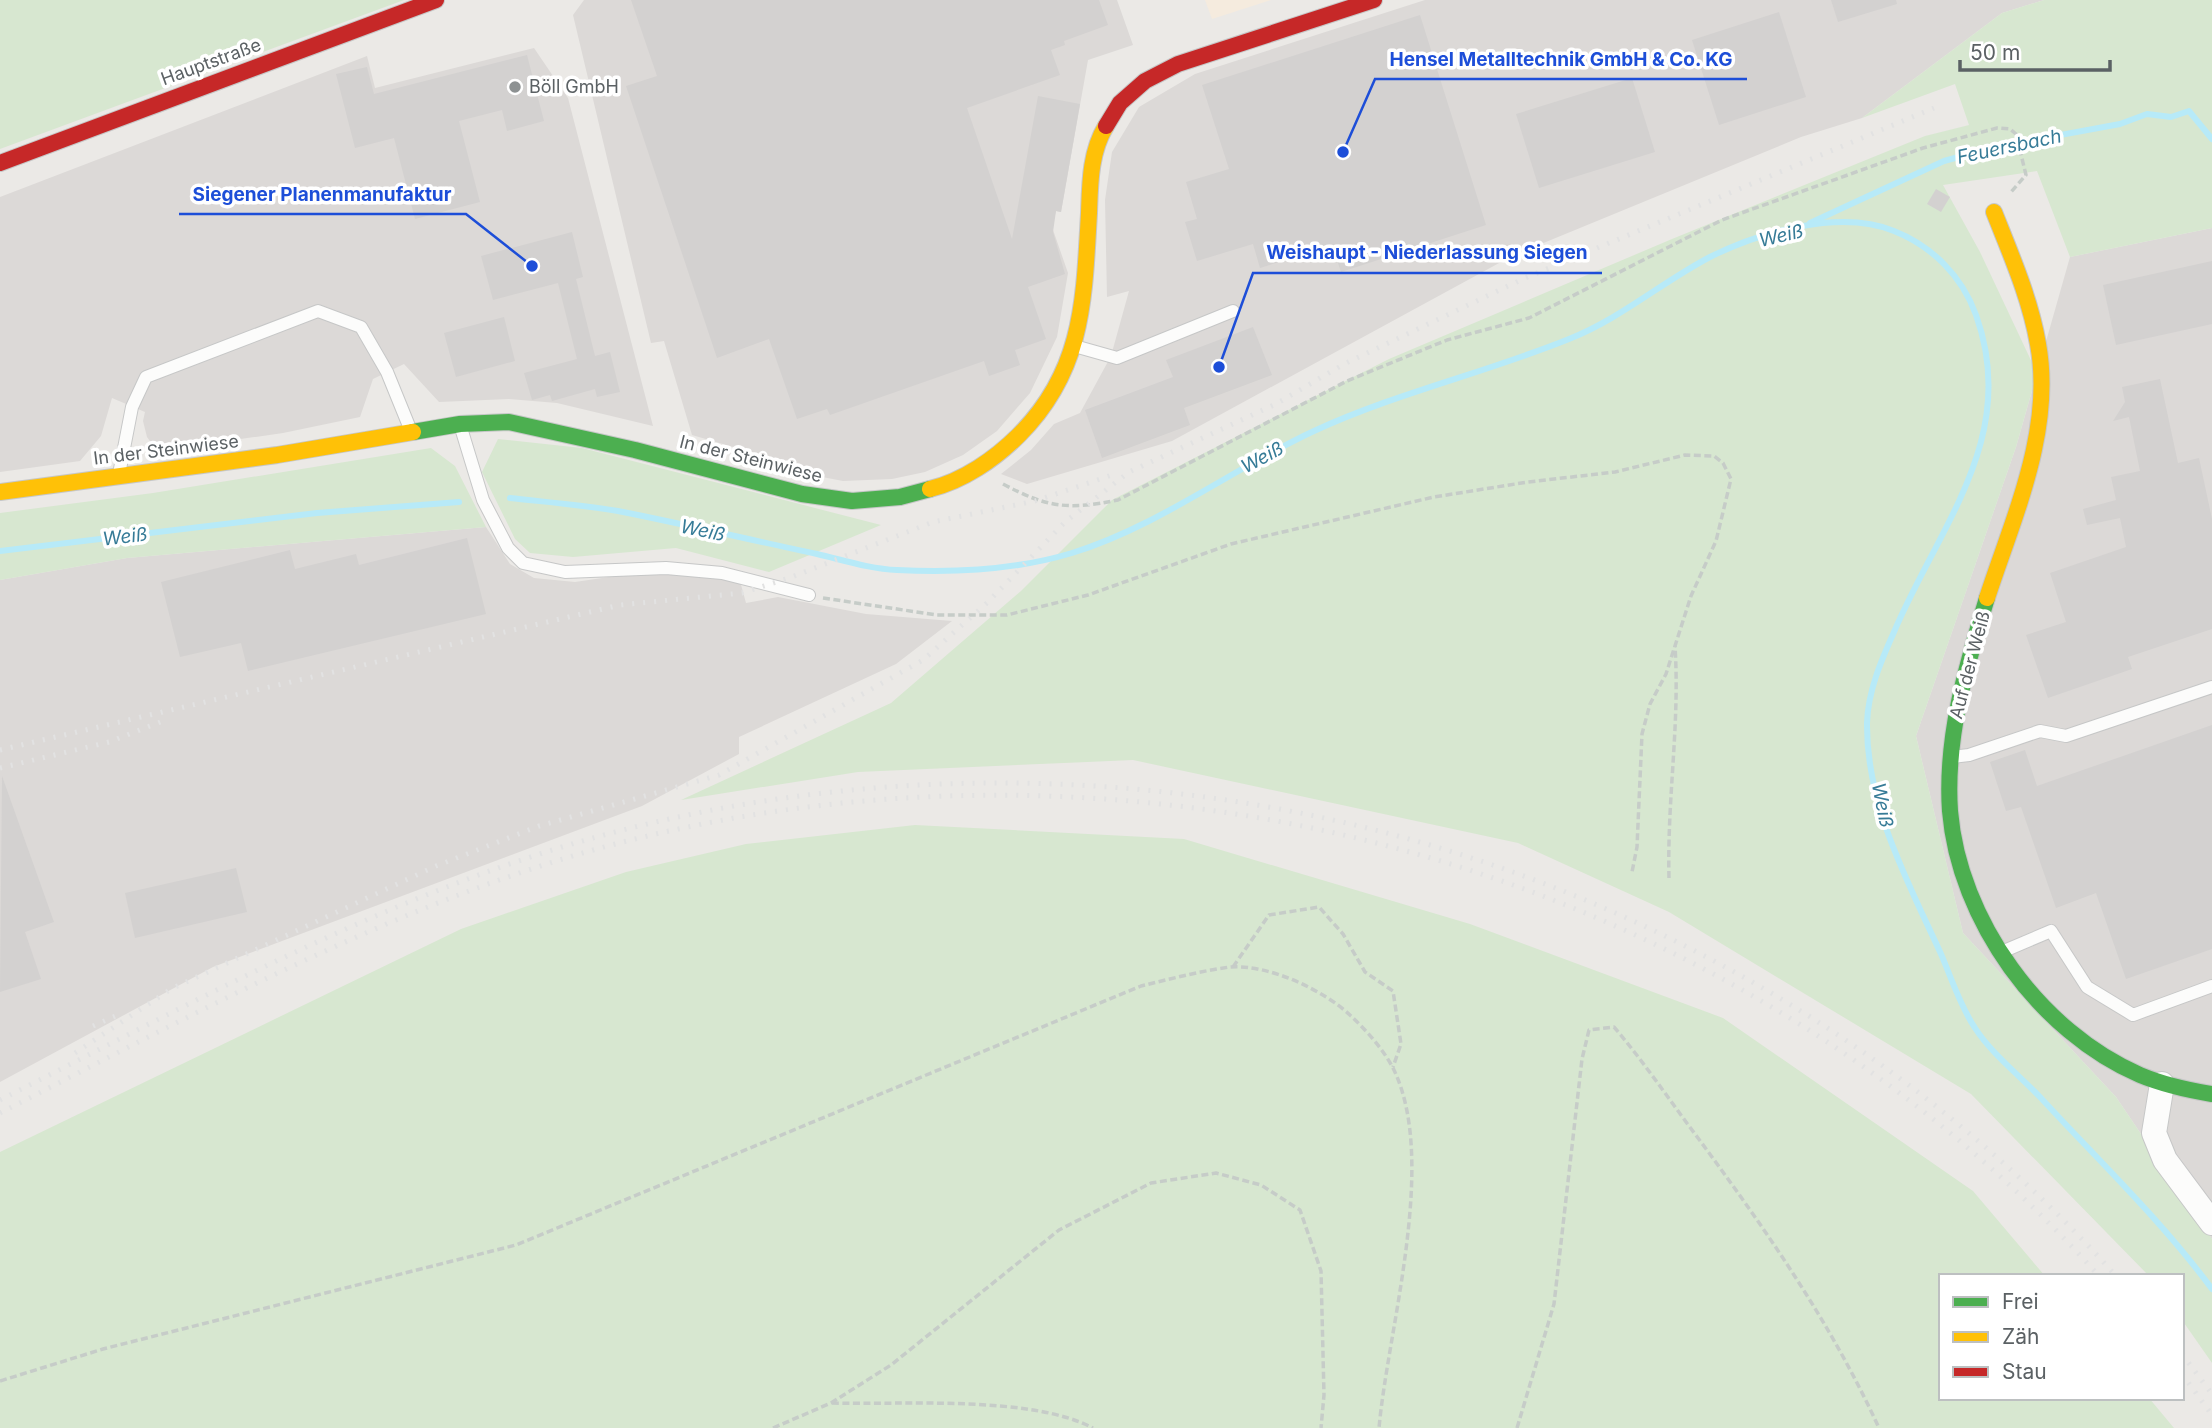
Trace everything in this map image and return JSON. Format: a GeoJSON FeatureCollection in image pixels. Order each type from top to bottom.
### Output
{"type":"FeatureCollection","features":[{"type":"Feature","properties":{"kind":"street","name":"Hauptstraße"},"geometry":{"type":"LineString","coordinates":[[0,163],[436,0]]}},
{"type":"Feature","properties":{"kind":"street","name":"In der Steinwiese"},"geometry":{"type":"LineString","coordinates":[[0,492],[277,455],[460,424],[509,422],[635,450],[802,494],[852,501],[900,497],[939,487],[976,469],[1003,451],[1035,419],[1062,377],[1075,346],[1084,302],[1091,168],[1102,133],[1120,103],[1145,81],[1178,64],[1374,0]]}},
{"type":"Feature","properties":{"kind":"street","name":"Auf der Weiß"},"geometry":{"type":"LineString","coordinates":[[1994,212],[2031,312],[2042,389],[2034,450],[1958,695],[1948,758],[1951,820],[1965,881],[2001,953],[2032,993],[2077,1038],[2127,1069],[2162,1084],[2212,1094]]}},
{"type":"Feature","properties":{"kind":"street"},"geometry":{"type":"LineString","coordinates":[[2162,1084],[2154,1133],[2165,1160],[2212,1223]]}},
{"type":"Feature","properties":{"kind":"lane"},"geometry":{"type":"LineString","coordinates":[[119,475],[132,407],[146,377],[318,311],[361,327],[387,372],[411,432]]}},
{"type":"Feature","properties":{"kind":"lane"},"geometry":{"type":"LineString","coordinates":[[1075,346],[1117,358],[1233,311]]}},
{"type":"Feature","properties":{"kind":"lane"},"geometry":{"type":"LineString","coordinates":[[460,424],[483,500],[508,548],[523,563],[565,572],[666,568],[722,573],[808,595]]}},
{"type":"Feature","properties":{"kind":"lane"},"geometry":{"type":"LineString","coordinates":[[1948,758],[1969,755],[2040,731],[2066,736],[2212,687]]}},
{"type":"Feature","properties":{"kind":"lane"},"geometry":{"type":"LineString","coordinates":[[2001,953],[2052,931],[2087,987],[2133,1014],[2212,986]]}},
{"type":"Feature","properties":{"kind":"path"},"geometry":{"type":"LineString","coordinates":[[976,469],[1035,501],[1056,507],[1082,507],[1118,500],[1347,381],[1447,340],[1529,318],[1722,220],[1923,148],[1997,128],[2010,129],[2016,134],[2026,175],[1994,212]]}},
{"type":"Feature","properties":{"kind":"path"},"geometry":{"type":"LineString","coordinates":[[808,595],[937,615],[1007,615],[1088,595],[1231,544],[1434,497],[1615,472],[1685,455],[1713,456],[1723,463],[1731,479],[1716,541],[1675,640],[1666,674],[1650,705],[1642,734],[1637,835],[1632,872]]}},
{"type":"Feature","properties":{"kind":"path"},"geometry":{"type":"LineString","coordinates":[[1669,878],[1668,818],[1679,702],[1675,640]]}},
{"type":"Feature","properties":{"kind":"path"},"geometry":{"type":"LineString","coordinates":[[1233,967],[1269,915],[1319,907],[1343,934],[1364,971],[1394,991],[1401,1044],[1393,1067]]}},
{"type":"Feature","properties":{"kind":"path"},"geometry":{"type":"LineString","coordinates":[[0,1381],[103,1349],[516,1245],[1142,986],[1233,967],[1294,979],[1327,997],[1367,1032],[1393,1067],[1407,1112],[1410,1196],[1404,1271],[1383,1386],[1379,1428]]}},
{"type":"Feature","properties":{"kind":"path"},"geometry":{"type":"LineString","coordinates":[[1517,1428],[1554,1304],[1576,1127],[1581,1059],[1589,1030],[1614,1027],[1742,1197],[1811,1298],[1853,1371],[1879,1428]]}},
{"type":"Feature","properties":{"kind":"path"},"geometry":{"type":"LineString","coordinates":[[774,1428],[831,1403],[891,1364],[1059,1230],[1151,1183],[1216,1173],[1261,1185],[1300,1210],[1321,1271],[1321,1428]]}},
{"type":"Feature","properties":{"kind":"path"},"geometry":{"type":"LineString","coordinates":[[831,1403],[940,1403],[1030,1411],[1077,1420],[1093,1428]]}},
{"type":"Feature","properties":{"kind":"shaded area"},"geometry":{"type":"Polygon","coordinates":[[[584,0],[1117,0],[1133,45],[1088,60],[1061,212],[1056,211],[1052,227],[1068,273],[1057,337],[1030,393],[997,431],[963,455],[925,472],[892,479],[843,481],[817,476],[805,468],[692,435],[664,341],[651,343],[573,15],[584,0]]]}},
{"type":"Feature","properties":{"kind":"shaded area"},"geometry":{"type":"Polygon","coordinates":[[[1205,0],[1271,0],[1212,19],[1205,0]]]}},
{"type":"Feature","properties":{"kind":"shaded area"},"geometry":{"type":"Polygon","coordinates":[[[1425,0],[2044,0],[2002,13],[1862,118],[1801,137],[1512,256],[1172,441],[1027,484],[1001,474],[1031,450],[1054,424],[1080,413],[1111,356],[1129,291],[1107,297],[1105,200],[1112,152],[1139,107],[1195,74],[1425,0]]]}},
{"type":"Feature","properties":{"kind":"shaded area"},"geometry":{"type":"Polygon","coordinates":[[[534,48],[568,98],[653,426],[557,403],[509,399],[439,402],[404,364],[373,379],[360,417],[283,433],[157,451],[147,437],[143,421],[145,412],[112,398],[101,436],[80,461],[0,472],[0,197],[367,56],[375,88],[534,48]]]}},
{"type":"Feature","properties":{"kind":"shaded area"},"geometry":{"type":"Polygon","coordinates":[[[2212,228],[2212,1239],[2116,1097],[1963,933],[1916,736],[2016,447],[2070,257],[2212,228]]]}},
{"type":"Feature","properties":{"kind":"shaded area"},"geometry":{"type":"Polygon","coordinates":[[[486,527],[510,564],[534,578],[575,582],[643,572],[692,573],[740,581],[746,603],[778,597],[866,614],[952,621],[896,664],[739,737],[739,754],[642,806],[213,967],[0,1082],[0,580],[127,558],[486,527]]]}},
{"type":"Feature","properties":{"kind":"green space"},"geometry":{"type":"Polygon","coordinates":[[[0,0],[404,0],[0,149],[0,0]]]}},
{"type":"Feature","properties":{"kind":"green space"},"geometry":{"type":"Polygon","coordinates":[[[2044,0],[2212,0],[2212,228],[2070,257],[2037,171],[1943,185],[1980,252],[2037,373],[2016,447],[1916,736],[1963,933],[2116,1097],[2212,1239],[2212,1363],[2184,1323],[2184,1274],[2147,1274],[1971,1094],[1669,912],[1518,843],[1133,760],[858,772],[681,800],[891,703],[1021,591],[1112,500],[1389,359],[1925,136],[1969,125],[1955,84],[1862,118],[2002,13],[2044,0]]]}},
{"type":"Feature","properties":{"kind":"green space"},"geometry":{"type":"Polygon","coordinates":[[[498,439],[582,448],[881,525],[769,572],[676,548],[573,557],[530,553],[515,539],[482,472],[498,439]]]}},
{"type":"Feature","properties":{"kind":"green space"},"geometry":{"type":"Polygon","coordinates":[[[431,448],[455,466],[486,527],[127,558],[0,580],[0,513],[153,493],[431,448]]]}},
{"type":"Feature","properties":{"kind":"green space"},"geometry":{"type":"Polygon","coordinates":[[[915,825],[1184,839],[1470,924],[1723,1018],[1973,1191],[2043,1274],[1939,1274],[1939,1400],[2151,1400],[2174,1428],[0,1428],[0,1152],[461,929],[626,872],[746,844],[915,825]]]}},
{"type":"Feature","properties":{"kind":"building"},"geometry":{"type":"Polygon","coordinates":[[[631,0],[1099,0],[1108,25],[1064,41],[1065,45],[1051,50],[1060,75],[967,108],[1012,239],[1038,96],[1080,104],[1061,212],[1056,211],[1053,232],[1065,274],[1028,287],[1046,339],[1015,350],[1020,365],[989,376],[984,361],[830,415],[827,409],[797,419],[769,339],[717,358],[626,86],[657,76],[631,0]]]}},
{"type":"Feature","properties":{"kind":"building"},"geometry":{"type":"Polygon","coordinates":[[[1831,0],[1896,0],[1897,4],[1838,22],[1831,0]]]}},
{"type":"Feature","properties":{"kind":"building"},"geometry":{"type":"Polygon","coordinates":[[[1779,12],[1806,97],[1719,125],[1692,40],[1779,12]]]}},
{"type":"Feature","properties":{"kind":"building"},"geometry":{"type":"Polygon","coordinates":[[[1420,15],[1486,225],[1341,272],[1332,245],[1260,268],[1253,244],[1197,261],[1185,222],[1197,219],[1186,182],[1229,169],[1202,85],[1420,15]]]}},
{"type":"Feature","properties":{"kind":"building"},"geometry":{"type":"Polygon","coordinates":[[[527,55],[544,121],[507,131],[502,110],[459,121],[480,202],[415,219],[394,138],[355,148],[336,74],[367,67],[374,94],[527,55]]]}},
{"type":"Feature","properties":{"kind":"building"},"geometry":{"type":"Polygon","coordinates":[[[1632,78],[1655,152],[1539,188],[1516,114],[1632,78]]]}},
{"type":"Feature","properties":{"kind":"building"},"geometry":{"type":"Polygon","coordinates":[[[1936,189],[1950,197],[1941,212],[1927,204],[1936,189]]]}},
{"type":"Feature","properties":{"kind":"building"},"geometry":{"type":"Polygon","coordinates":[[[572,232],[583,277],[576,279],[595,356],[610,352],[620,392],[597,397],[595,389],[552,401],[550,395],[532,400],[524,373],[577,359],[558,283],[493,300],[481,256],[572,232]]]}},
{"type":"Feature","properties":{"kind":"building"},"geometry":{"type":"Polygon","coordinates":[[[2212,261],[2212,324],[2116,345],[2103,285],[2212,261]]]}},
{"type":"Feature","properties":{"kind":"building"},"geometry":{"type":"Polygon","coordinates":[[[504,317],[515,361],[456,377],[444,333],[504,317]]]}},
{"type":"Feature","properties":{"kind":"building"},"geometry":{"type":"Polygon","coordinates":[[[1253,327],[1272,375],[1184,408],[1190,425],[1102,458],[1085,410],[1173,377],[1166,360],[1253,327]]]}},
{"type":"Feature","properties":{"kind":"building"},"geometry":{"type":"Polygon","coordinates":[[[2160,379],[2178,463],[2199,458],[2212,519],[2212,629],[2128,657],[2132,669],[2048,698],[2026,635],[2066,622],[2050,573],[2126,547],[2120,518],[2087,525],[2083,509],[2116,500],[2111,477],[2140,471],[2129,417],[2113,421],[2125,402],[2122,387],[2160,379]]]}},
{"type":"Feature","properties":{"kind":"building"},"geometry":{"type":"Polygon","coordinates":[[[467,538],[486,614],[248,671],[241,643],[180,657],[161,582],[290,550],[295,569],[356,554],[359,565],[467,538]]]}},
{"type":"Feature","properties":{"kind":"building"},"geometry":{"type":"Polygon","coordinates":[[[2212,725],[2212,949],[2126,979],[2096,893],[2056,908],[2021,807],[2006,811],[1990,762],[2025,750],[2037,786],[2212,725]]]}},
{"type":"Feature","properties":{"kind":"building"},"geometry":{"type":"Polygon","coordinates":[[[2,776],[54,922],[25,932],[41,979],[0,992],[2,776]]]}},
{"type":"Feature","properties":{"kind":"building"},"geometry":{"type":"Polygon","coordinates":[[[236,868],[247,912],[135,938],[125,893],[236,868]]]}},
{"type":"Feature","properties":{"kind":"waterway","name":"Feuersbach"},"geometry":{"type":"LineString","coordinates":[[1810,223],[1944,161],[1995,147],[2120,124],[2147,114],[2171,117],[2189,111],[2212,139]]}},
{"type":"Feature","properties":{"kind":"waterway","name":"Weiß"},"geometry":{"type":"LineString","coordinates":[[510,498],[618,511],[887,569],[963,570],[1007,567],[1051,559],[1104,542],[1135,528],[1314,431],[1409,394],[1588,331],[1710,257],[1752,239],[1800,226],[1849,222],[1873,225],[1908,237],[1944,264],[1970,301],[1987,359],[1988,401],[1981,441],[1968,480],[1894,632],[1873,688],[1867,723],[1869,754],[1881,813],[1903,871],[1960,1001],[1975,1028],[1997,1055],[2150,1215],[2212,1289]]}},
{"type":"Feature","properties":{"kind":"waterway","name":"Weiß"},"geometry":{"type":"LineString","coordinates":[[0,551],[317,513],[459,502]]}},
{"type":"Feature","properties":{"kind":"railway"},"geometry":{"type":"LineString","coordinates":[[75,1053],[171,989],[436,866],[539,826],[719,775],[923,660],[988,602],[1065,522],[1129,472],[1276,404],[1344,364],[1525,278],[1934,108]]}},
{"type":"Feature","properties":{"kind":"railway"},"geometry":{"type":"LineString","coordinates":[[0,750],[620,605],[742,593],[789,578],[933,522],[1035,501],[1118,473]]}},
{"type":"Feature","properties":{"kind":"railway"},"geometry":{"type":"LineString","coordinates":[[0,768],[109,742],[168,719]]}},
{"type":"Feature","properties":{"kind":"railway"},"geometry":{"type":"LineString","coordinates":[[0,1100],[226,985],[303,949],[458,882],[538,854],[619,831],[823,793],[1028,783],[1231,801],[1430,845],[1621,915],[1801,1011],[1967,1131],[2114,1274]]}},
{"type":"Feature","properties":{"kind":"railway"},"geometry":{"type":"LineString","coordinates":[[0,1113],[305,960],[463,893],[543,865],[623,842],[823,805],[1025,795],[1226,812],[1422,855],[1610,924],[1788,1017],[1952,1135],[2097,1274]]}},
{"type":"Feature","properties":{"kind":"railway"},"geometry":{"type":"LineString","coordinates":[[93,1026],[118,1015]]}},
{"type":"Feature","properties":{"kind":"railway"},"geometry":{"type":"LineString","coordinates":[[2184,1357],[2212,1394]]}},
{"type":"Feature","properties":{"kind":"railway"},"geometry":{"type":"LineString","coordinates":[[2184,1377],[2212,1415]]}},
{"type":"Feature","properties":{"kind":"traffic: fast"},"geometry":{"type":"LineString","coordinates":[[413,432],[460,424],[509,422],[635,450],[802,494],[852,501],[900,497],[930,489]]}},
{"type":"Feature","properties":{"kind":"traffic: fast"},"geometry":{"type":"LineString","coordinates":[[1987,598],[1959,703],[1949,784],[1950,811],[1957,852],[1969,892],[1988,931],[2011,968],[2038,1001],[2069,1031],[2103,1056],[2140,1075],[2176,1087],[2212,1094]]}},
{"type":"Feature","properties":{"kind":"traffic: slow"},"geometry":{"type":"LineString","coordinates":[[930,489],[966,475],[1000,452],[1019,435],[1057,385],[1077,332],[1085,275],[1092,168],[1097,146],[1106,126]]}},
{"type":"Feature","properties":{"kind":"traffic: slow"},"geometry":{"type":"LineString","coordinates":[[1987,598],[2019,505],[2036,441],[2041,376],[2038,344],[2030,310],[1994,212]]}},
{"type":"Feature","properties":{"kind":"traffic: slow"},"geometry":{"type":"LineString","coordinates":[[0,492],[277,455],[413,432]]}},
{"type":"Feature","properties":{"kind":"traffic: jam"},"geometry":{"type":"LineString","coordinates":[[0,163],[436,0]]}},
{"type":"Feature","properties":{"kind":"traffic: jam"},"geometry":{"type":"LineString","coordinates":[[1106,126],[1120,103],[1145,81],[1178,64],[1374,0]]}},
{"type":"Feature","properties":{"kind":"place","name":"Böll GmbH"},"geometry":{"type":"Point","coordinates":[515,87]}},
{"type":"Feature","properties":{"kind":"place","name":"Hensel Metalltechnik GmbH & Co. KG"},"geometry":{"type":"Point","coordinates":[1343,152]}},
{"type":"Feature","properties":{"kind":"place","name":"Siegener Planenmanufaktur"},"geometry":{"type":"Point","coordinates":[532,266]}},
{"type":"Feature","properties":{"kind":"place","name":"Weishaupt - Niederlassung Siegen"},"geometry":{"type":"Point","coordinates":[1219,367]}}]}
